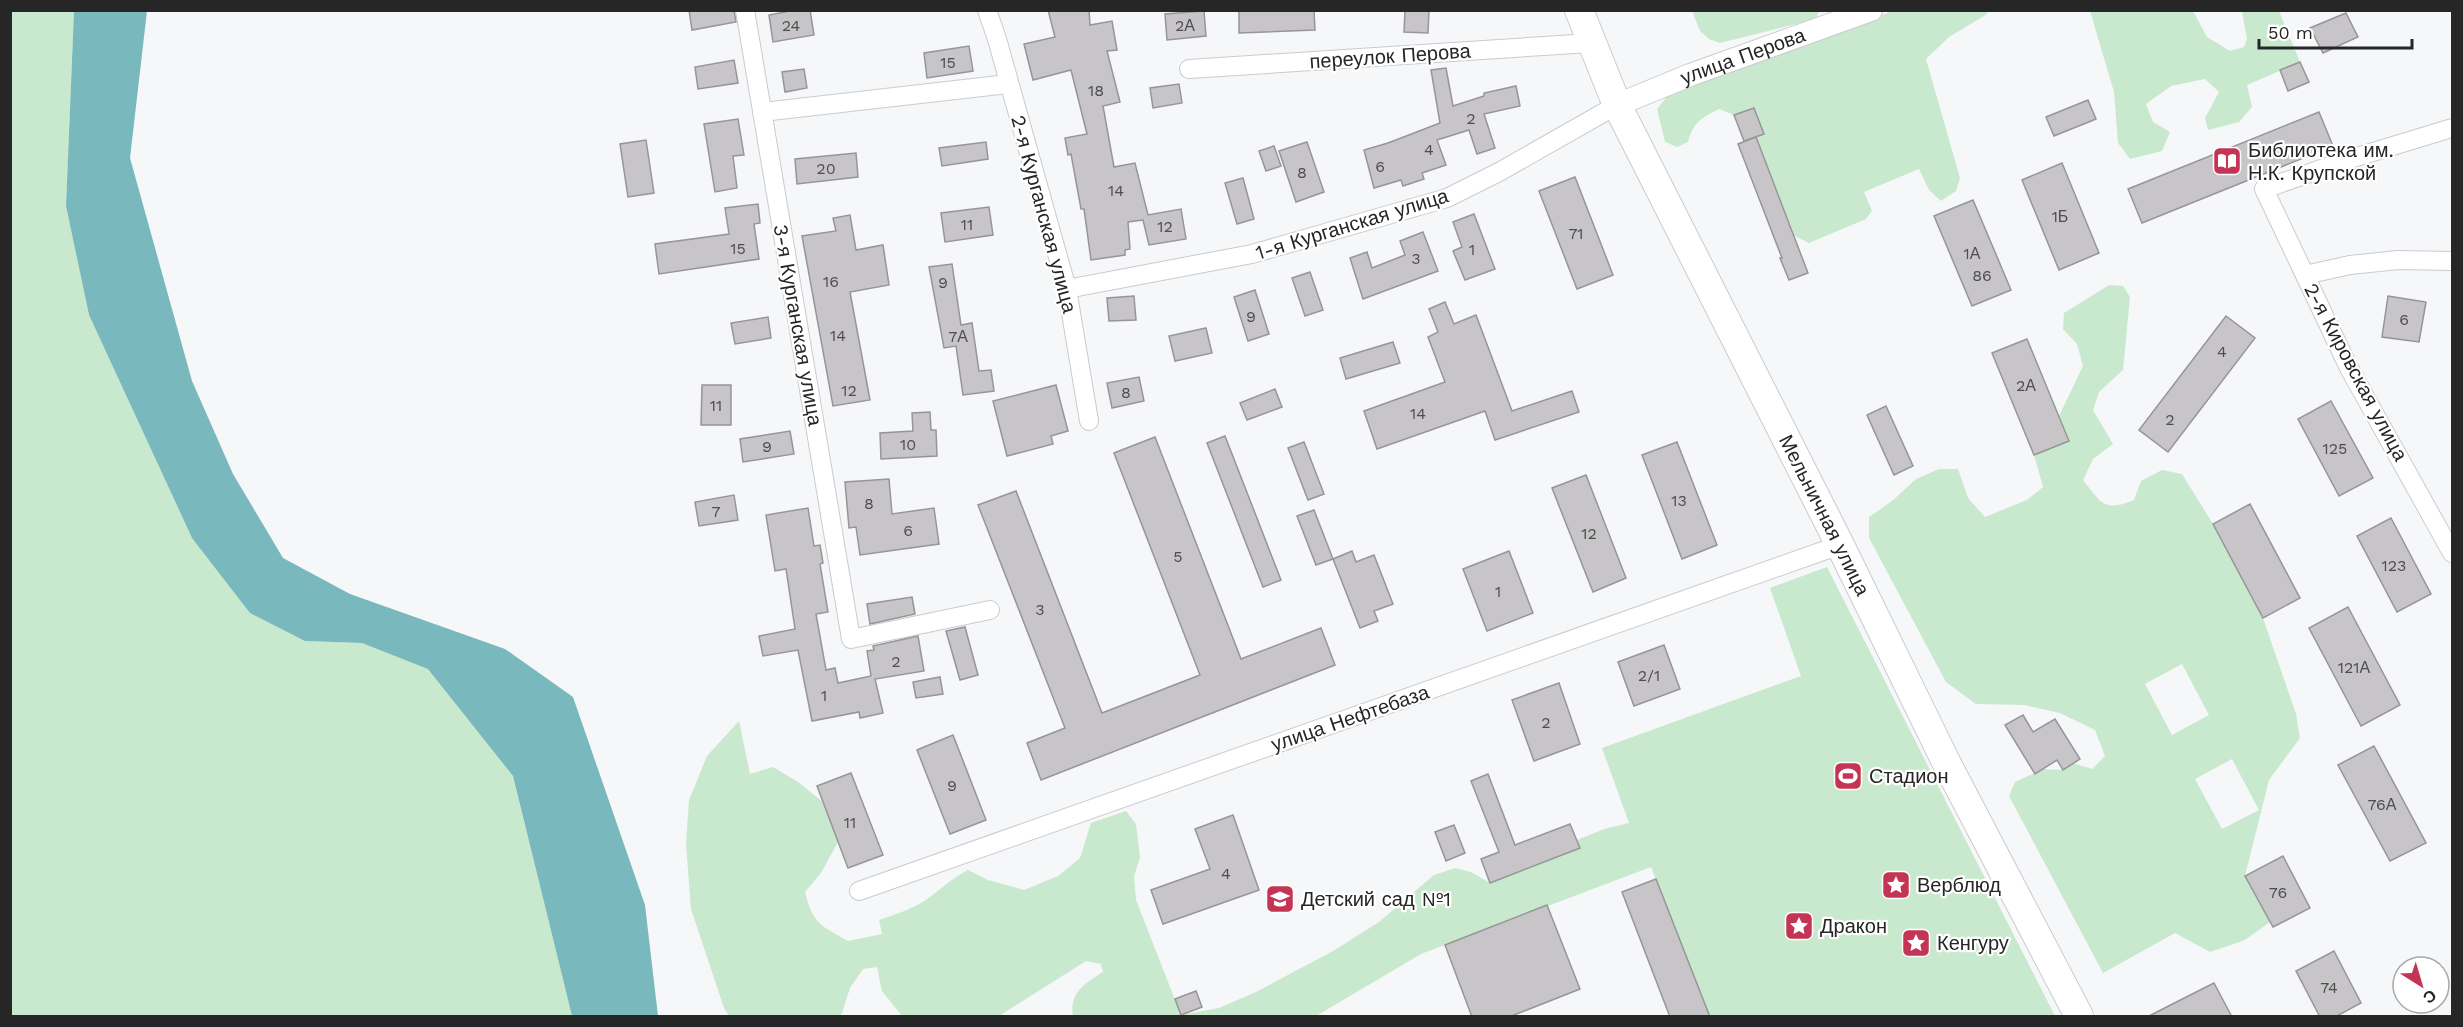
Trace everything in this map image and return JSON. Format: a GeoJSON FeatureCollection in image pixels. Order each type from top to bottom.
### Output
{"type":"FeatureCollection","features":[{"type":"Feature","properties":{"kind":"main road","name":"Мельничная улица"},"geometry":{"type":"LineString","coordinates":[[1579,10],[1590,43],[1617,105],[1840,545],[1947,764],[2079,1017]]}},
{"type":"Feature","properties":{"kind":"street","name":"3-я Курганская улица"},"geometry":{"type":"LineString","coordinates":[[745,10],[851,639],[990,610]]}},
{"type":"Feature","properties":{"kind":"street","name":"2-я Курганская улица"},"geometry":{"type":"LineString","coordinates":[[987,10],[1067,289],[1089,421]]}},
{"type":"Feature","properties":{"kind":"street","name":"улица Перова"},"geometry":{"type":"LineString","coordinates":[[1617,105],[1689,75],[1871,10]]}},
{"type":"Feature","properties":{"kind":"street","name":"переулок Перова"},"geometry":{"type":"LineString","coordinates":[[1189,69],[1590,43]]}},
{"type":"Feature","properties":{"kind":"street"},"geometry":{"type":"LineString","coordinates":[[762,112],[1008,84]]}},
{"type":"Feature","properties":{"kind":"street","name":"1-я Курганская улица"},"geometry":{"type":"LineString","coordinates":[[1067,289],[1252,254],[1447,198],[1617,105]]}},
{"type":"Feature","properties":{"kind":"street","name":"2-я Кировская улица"},"geometry":{"type":"LineString","coordinates":[[2452,128],[2350,159],[2264,189],[2349,368],[2452,553]]}},
{"type":"Feature","properties":{"kind":"street"},"geometry":{"type":"LineString","coordinates":[[2305,275],[2350,265],[2398,260],[2452,261]]}},
{"type":"Feature","properties":{"kind":"street","name":"улица Нефтебаза"},"geometry":{"type":"LineString","coordinates":[[859,891],[1840,545]]}},
{"type":"Feature","properties":{"kind":"green space"},"geometry":{"type":"Polygon","coordinates":[[[2244,10],[2279,11],[2300,62],[2247,85],[2252,107],[2239,122],[2208,130],[2205,118],[2219,92],[2205,79],[2171,86],[2146,104],[2153,122],[2170,132],[2162,151],[2130,159],[2118,143],[2114,92],[2090,11],[2193,11],[2207,37],[2230,51],[2244,47],[2247,39],[2242,12],[2244,10]]]}},
{"type":"Feature","properties":{"kind":"green space"},"geometry":{"type":"Polygon","coordinates":[[[10,11],[74,11],[66,206],[89,315],[192,538],[305,641],[362,643],[428,668],[513,776],[572,1016],[11,1016],[10,11]]]}},
{"type":"Feature","properties":{"kind":"green space"},"geometry":{"type":"Polygon","coordinates":[[[1692,11],[1819,11],[1816,19],[1720,43],[1709,39],[1700,31],[1692,11]]]}},
{"type":"Feature","properties":{"kind":"green space"},"geometry":{"type":"Polygon","coordinates":[[[1893,11],[1989,11],[1949,37],[1926,59],[1960,178],[1956,191],[1941,201],[1929,190],[1919,169],[1864,192],[1872,211],[1866,219],[1809,243],[1795,236],[1756,137],[1764,133],[1754,108],[1734,115],[1719,109],[1699,122],[1692,130],[1688,142],[1677,147],[1665,142],[1657,109],[1669,94],[1691,82],[1893,11]]]}},
{"type":"Feature","properties":{"kind":"green space"},"geometry":{"type":"Polygon","coordinates":[[[2109,285],[2123,286],[2130,297],[2123,370],[2099,392],[2093,410],[2113,444],[2093,459],[2083,480],[2104,504],[2116,505],[2134,500],[2141,481],[2162,470],[2182,474],[2213,524],[2263,618],[2296,714],[2300,738],[2269,780],[2245,876],[2270,922],[2245,940],[2210,952],[2175,933],[2103,973],[2009,796],[2015,782],[2043,769],[2063,770],[2073,763],[2092,769],[2105,756],[2095,730],[2060,713],[2024,705],[1976,704],[1946,682],[1869,538],[1869,517],[1892,501],[1916,479],[1939,469],[1958,469],[1968,498],[1985,517],[2027,500],[2043,487],[2034,455],[2069,441],[2059,416],[2083,366],[2077,344],[2063,329],[2064,313],[2109,285]],[[2182,664],[2145,684],[2172,735],[2209,715],[2182,664]],[[2232,759],[2195,779],[2222,829],[2259,810],[2232,759]]]}},
{"type":"Feature","properties":{"kind":"green space"},"geometry":{"type":"Polygon","coordinates":[[[1827,567],[2055,1016],[1709,1016],[1651,867],[1421,954],[1316,1016],[1073,1016],[1073,1001],[1076,995],[1090,980],[1103,972],[1101,964],[1086,961],[999,1016],[902,1016],[882,991],[877,967],[863,969],[850,988],[841,1016],[729,1016],[724,1008],[691,909],[686,844],[689,800],[707,756],[739,721],[750,774],[773,767],[798,782],[823,802],[838,842],[821,873],[805,892],[811,911],[819,922],[848,941],[882,934],[879,920],[918,904],[968,870],[988,880],[1024,890],[1058,876],[1080,858],[1091,823],[1126,811],[1136,824],[1140,857],[1134,877],[1136,900],[1181,1015],[1219,1008],[1256,992],[1333,951],[1379,922],[1434,875],[1455,868],[1471,872],[1490,883],[1580,848],[1577,840],[1604,829],[1629,823],[1602,748],[1801,676],[1770,588],[1827,567]]]}},
{"type":"Feature","properties":{"kind":"water"},"geometry":{"type":"Polygon","coordinates":[[[74,11],[147,11],[130,158],[192,381],[233,474],[283,558],[350,594],[505,649],[573,697],[645,905],[658,1016],[572,1016],[513,776],[428,669],[362,643],[305,641],[250,613],[192,538],[89,315],[66,206],[74,11]]]}},
{"type":"Feature","properties":{"kind":"building"},"geometry":{"type":"Polygon","coordinates":[[[689,10],[734,10],[736,22],[692,30],[689,10]]]}},
{"type":"Feature","properties":{"kind":"building"},"geometry":{"type":"Polygon","coordinates":[[[795,10],[810,10],[814,35],[773,42],[769,15],[795,10]]]}},
{"type":"Feature","properties":{"kind":"building"},"geometry":{"type":"Polygon","coordinates":[[[1048,10],[1089,10],[1090,25],[1112,21],[1117,50],[1107,51],[1120,102],[1103,106],[1114,167],[1135,163],[1148,215],[1181,209],[1186,239],[1149,245],[1143,220],[1128,222],[1130,249],[1125,250],[1125,255],[1091,260],[1084,209],[1081,209],[1071,154],[1068,155],[1065,138],[1087,134],[1071,70],[1033,80],[1024,44],[1055,37],[1048,10]]]}},
{"type":"Feature","properties":{"kind":"building"},"geometry":{"type":"Polygon","coordinates":[[[1239,10],[1314,10],[1315,30],[1239,33],[1239,10]]]}},
{"type":"Feature","properties":{"kind":"building"},"geometry":{"type":"Polygon","coordinates":[[[1405,10],[1429,10],[1428,33],[1404,32],[1405,10]]]}},
{"type":"Feature","properties":{"kind":"building"},"geometry":{"type":"Polygon","coordinates":[[[1204,11],[1206,36],[1167,40],[1165,14],[1204,11]]]}},
{"type":"Feature","properties":{"kind":"building"},"geometry":{"type":"Polygon","coordinates":[[[2346,13],[2358,37],[2323,53],[2310,28],[2346,13]]]}},
{"type":"Feature","properties":{"kind":"building"},"geometry":{"type":"Polygon","coordinates":[[[969,46],[973,71],[927,78],[924,53],[969,46]]]}},
{"type":"Feature","properties":{"kind":"building"},"geometry":{"type":"Polygon","coordinates":[[[734,60],[738,83],[698,89],[695,67],[734,60]]]}},
{"type":"Feature","properties":{"kind":"building"},"geometry":{"type":"Polygon","coordinates":[[[2300,62],[2309,82],[2288,91],[2280,70],[2300,62]]]}},
{"type":"Feature","properties":{"kind":"building"},"geometry":{"type":"Polygon","coordinates":[[[1446,68],[1453,106],[1484,96],[1484,93],[1516,86],[1520,106],[1484,114],[1495,148],[1477,154],[1469,130],[1437,140],[1446,165],[1422,173],[1424,179],[1403,186],[1401,180],[1374,188],[1364,150],[1440,123],[1431,70],[1446,68]]]}},
{"type":"Feature","properties":{"kind":"building"},"geometry":{"type":"Polygon","coordinates":[[[804,69],[807,88],[785,92],[782,72],[804,69]]]}},
{"type":"Feature","properties":{"kind":"building"},"geometry":{"type":"Polygon","coordinates":[[[1179,84],[1182,103],[1153,108],[1150,88],[1179,84]]]}},
{"type":"Feature","properties":{"kind":"building"},"geometry":{"type":"Polygon","coordinates":[[[2088,100],[2096,119],[2054,136],[2046,117],[2088,100]]]}},
{"type":"Feature","properties":{"kind":"building"},"geometry":{"type":"Polygon","coordinates":[[[1754,108],[1764,134],[1744,141],[1734,115],[1754,108]]]}},
{"type":"Feature","properties":{"kind":"building"},"geometry":{"type":"Polygon","coordinates":[[[2319,112],[2333,146],[2142,223],[2128,189],[2319,112]]]}},
{"type":"Feature","properties":{"kind":"building"},"geometry":{"type":"Polygon","coordinates":[[[738,119],[744,155],[733,156],[737,188],[715,192],[704,124],[738,119]]]}},
{"type":"Feature","properties":{"kind":"building"},"geometry":{"type":"Polygon","coordinates":[[[1756,137],[1808,273],[1789,280],[1738,144],[1756,137]]]}},
{"type":"Feature","properties":{"kind":"building"},"geometry":{"type":"Polygon","coordinates":[[[646,140],[654,193],[628,197],[620,144],[646,140]]]}},
{"type":"Feature","properties":{"kind":"building"},"geometry":{"type":"Polygon","coordinates":[[[986,142],[988,159],[942,166],[939,148],[986,142]]]}},
{"type":"Feature","properties":{"kind":"building"},"geometry":{"type":"Polygon","coordinates":[[[1307,142],[1324,192],[1296,202],[1279,151],[1307,142]]]}},
{"type":"Feature","properties":{"kind":"building"},"geometry":{"type":"Polygon","coordinates":[[[1274,146],[1281,166],[1266,171],[1259,151],[1274,146]]]}},
{"type":"Feature","properties":{"kind":"building"},"geometry":{"type":"Polygon","coordinates":[[[856,153],[858,177],[797,184],[795,159],[856,153]]]}},
{"type":"Feature","properties":{"kind":"building"},"geometry":{"type":"Polygon","coordinates":[[[2062,163],[2099,253],[2059,270],[2022,180],[2062,163]]]}},
{"type":"Feature","properties":{"kind":"building"},"geometry":{"type":"Polygon","coordinates":[[[1575,177],[1613,275],[1577,289],[1539,191],[1575,177]]]}},
{"type":"Feature","properties":{"kind":"building"},"geometry":{"type":"Polygon","coordinates":[[[1243,178],[1254,219],[1237,224],[1225,183],[1243,178]]]}},
{"type":"Feature","properties":{"kind":"building"},"geometry":{"type":"Polygon","coordinates":[[[1973,200],[2011,290],[1972,306],[1934,216],[1973,200]]]}},
{"type":"Feature","properties":{"kind":"building"},"geometry":{"type":"Polygon","coordinates":[[[758,204],[760,223],[754,224],[759,259],[659,274],[655,244],[729,234],[725,208],[758,204]]]}},
{"type":"Feature","properties":{"kind":"building"},"geometry":{"type":"Polygon","coordinates":[[[989,207],[993,235],[945,242],[941,213],[989,207]]]}},
{"type":"Feature","properties":{"kind":"building"},"geometry":{"type":"Polygon","coordinates":[[[1474,214],[1495,269],[1465,280],[1453,251],[1462,247],[1453,222],[1474,214]]]}},
{"type":"Feature","properties":{"kind":"building"},"geometry":{"type":"Polygon","coordinates":[[[850,215],[856,250],[883,245],[889,285],[850,292],[870,400],[833,406],[802,236],[836,231],[833,218],[850,215]]]}},
{"type":"Feature","properties":{"kind":"building"},"geometry":{"type":"Polygon","coordinates":[[[1423,232],[1438,271],[1363,299],[1350,258],[1367,252],[1372,268],[1405,255],[1400,241],[1423,232]]]}},
{"type":"Feature","properties":{"kind":"building"},"geometry":{"type":"Polygon","coordinates":[[[952,264],[961,325],[972,323],[979,371],[991,370],[994,391],[963,395],[956,346],[944,348],[929,267],[952,264]]]}},
{"type":"Feature","properties":{"kind":"building"},"geometry":{"type":"Polygon","coordinates":[[[1310,272],[1323,310],[1305,316],[1292,278],[1310,272]]]}},
{"type":"Feature","properties":{"kind":"building"},"geometry":{"type":"Polygon","coordinates":[[[1255,290],[1269,334],[1248,341],[1234,297],[1255,290]]]}},
{"type":"Feature","properties":{"kind":"building"},"geometry":{"type":"Polygon","coordinates":[[[1134,296],[1136,320],[1109,321],[1107,298],[1134,296]]]}},
{"type":"Feature","properties":{"kind":"building"},"geometry":{"type":"Polygon","coordinates":[[[2388,296],[2426,302],[2419,342],[2382,337],[2388,296]]]}},
{"type":"Feature","properties":{"kind":"building"},"geometry":{"type":"Polygon","coordinates":[[[1445,302],[1454,324],[1476,315],[1512,411],[1572,391],[1579,412],[1495,440],[1485,411],[1377,449],[1364,411],[1445,382],[1428,337],[1438,332],[1429,309],[1445,302]]]}},
{"type":"Feature","properties":{"kind":"building"},"geometry":{"type":"Polygon","coordinates":[[[2226,316],[2255,338],[2168,452],[2139,430],[2226,316]]]}},
{"type":"Feature","properties":{"kind":"building"},"geometry":{"type":"Polygon","coordinates":[[[768,317],[771,338],[735,344],[731,323],[768,317]]]}},
{"type":"Feature","properties":{"kind":"building"},"geometry":{"type":"Polygon","coordinates":[[[1206,328],[1212,353],[1175,361],[1169,336],[1206,328]]]}},
{"type":"Feature","properties":{"kind":"building"},"geometry":{"type":"Polygon","coordinates":[[[2027,339],[2069,441],[2034,455],[1992,353],[2027,339]]]}},
{"type":"Feature","properties":{"kind":"building"},"geometry":{"type":"Polygon","coordinates":[[[1393,342],[1400,363],[1346,379],[1340,358],[1393,342]]]}},
{"type":"Feature","properties":{"kind":"building"},"geometry":{"type":"Polygon","coordinates":[[[1139,377],[1144,401],[1112,408],[1107,383],[1139,377]]]}},
{"type":"Feature","properties":{"kind":"building"},"geometry":{"type":"Polygon","coordinates":[[[702,385],[731,385],[731,425],[701,425],[702,385]]]}},
{"type":"Feature","properties":{"kind":"building"},"geometry":{"type":"Polygon","coordinates":[[[1056,385],[1068,431],[1051,436],[1053,444],[1007,456],[993,401],[1056,385]]]}},
{"type":"Feature","properties":{"kind":"building"},"geometry":{"type":"Polygon","coordinates":[[[1275,389],[1282,407],[1247,420],[1240,403],[1275,389]]]}},
{"type":"Feature","properties":{"kind":"building"},"geometry":{"type":"Polygon","coordinates":[[[2331,401],[2373,478],[2339,496],[2298,419],[2331,401]]]}},
{"type":"Feature","properties":{"kind":"building"},"geometry":{"type":"Polygon","coordinates":[[[1886,406],[1913,466],[1894,475],[1867,415],[1886,406]]]}},
{"type":"Feature","properties":{"kind":"building"},"geometry":{"type":"Polygon","coordinates":[[[930,412],[931,430],[936,430],[937,456],[881,459],[880,433],[913,431],[912,413],[930,412]]]}},
{"type":"Feature","properties":{"kind":"building"},"geometry":{"type":"Polygon","coordinates":[[[790,431],[794,454],[743,462],[740,439],[790,431]]]}},
{"type":"Feature","properties":{"kind":"building"},"geometry":{"type":"Polygon","coordinates":[[[1225,436],[1281,580],[1263,587],[1207,443],[1225,436]]]}},
{"type":"Feature","properties":{"kind":"building"},"geometry":{"type":"Polygon","coordinates":[[[1155,437],[1241,659],[1321,628],[1335,665],[1041,780],[1027,743],[1065,728],[978,505],[1016,491],[1102,713],[1200,675],[1114,453],[1155,437]]]}},
{"type":"Feature","properties":{"kind":"building"},"geometry":{"type":"Polygon","coordinates":[[[1304,442],[1324,494],[1308,500],[1288,448],[1304,442]]]}},
{"type":"Feature","properties":{"kind":"building"},"geometry":{"type":"Polygon","coordinates":[[[1677,442],[1717,545],[1682,559],[1642,455],[1677,442]]]}},
{"type":"Feature","properties":{"kind":"building"},"geometry":{"type":"Polygon","coordinates":[[[1586,475],[1626,578],[1593,592],[1552,488],[1586,475]]]}},
{"type":"Feature","properties":{"kind":"building"},"geometry":{"type":"Polygon","coordinates":[[[889,479],[892,514],[934,508],[939,544],[860,555],[856,527],[849,528],[845,482],[889,479]]]}},
{"type":"Feature","properties":{"kind":"building"},"geometry":{"type":"Polygon","coordinates":[[[734,495],[738,520],[699,526],[695,502],[734,495]]]}},
{"type":"Feature","properties":{"kind":"building"},"geometry":{"type":"Polygon","coordinates":[[[2250,504],[2300,598],[2263,618],[2213,524],[2250,504]]]}},
{"type":"Feature","properties":{"kind":"building"},"geometry":{"type":"Polygon","coordinates":[[[808,508],[814,546],[820,545],[823,563],[820,564],[828,612],[816,614],[826,670],[835,668],[838,683],[871,676],[867,651],[874,650],[873,646],[918,636],[924,671],[875,679],[883,713],[860,718],[859,712],[812,721],[798,650],[763,656],[759,636],[795,629],[786,569],[775,571],[766,515],[808,508]]]}},
{"type":"Feature","properties":{"kind":"building"},"geometry":{"type":"Polygon","coordinates":[[[1314,510],[1333,559],[1316,565],[1297,516],[1314,510]]]}},
{"type":"Feature","properties":{"kind":"building"},"geometry":{"type":"Polygon","coordinates":[[[2391,518],[2431,594],[2397,612],[2357,536],[2391,518]]]}},
{"type":"Feature","properties":{"kind":"building"},"geometry":{"type":"Polygon","coordinates":[[[1352,551],[1356,562],[1374,555],[1393,604],[1374,611],[1378,621],[1360,628],[1333,559],[1352,551]]]}},
{"type":"Feature","properties":{"kind":"building"},"geometry":{"type":"Polygon","coordinates":[[[1509,551],[1533,613],[1487,631],[1463,569],[1509,551]]]}},
{"type":"Feature","properties":{"kind":"building"},"geometry":{"type":"Polygon","coordinates":[[[912,597],[915,614],[870,624],[867,604],[912,597]]]}},
{"type":"Feature","properties":{"kind":"building"},"geometry":{"type":"Polygon","coordinates":[[[2348,607],[2400,705],[2361,726],[2309,628],[2348,607]]]}},
{"type":"Feature","properties":{"kind":"building"},"geometry":{"type":"Polygon","coordinates":[[[965,627],[978,675],[960,680],[946,631],[965,627]]]}},
{"type":"Feature","properties":{"kind":"building"},"geometry":{"type":"Polygon","coordinates":[[[1664,645],[1680,689],[1634,706],[1618,662],[1664,645]]]}},
{"type":"Feature","properties":{"kind":"building"},"geometry":{"type":"Polygon","coordinates":[[[940,677],[943,694],[916,698],[913,682],[940,677]]]}},
{"type":"Feature","properties":{"kind":"building"},"geometry":{"type":"Polygon","coordinates":[[[1559,683],[1580,744],[1534,761],[1512,700],[1559,683]]]}},
{"type":"Feature","properties":{"kind":"building"},"geometry":{"type":"Polygon","coordinates":[[[2023,715],[2033,732],[2055,719],[2080,759],[2063,770],[2057,760],[2035,774],[2005,725],[2023,715]]]}},
{"type":"Feature","properties":{"kind":"building"},"geometry":{"type":"Polygon","coordinates":[[[953,735],[986,820],[950,834],[917,750],[953,735]]]}},
{"type":"Feature","properties":{"kind":"building"},"geometry":{"type":"Polygon","coordinates":[[[2374,746],[2426,843],[2390,861],[2338,765],[2374,746]]]}},
{"type":"Feature","properties":{"kind":"building"},"geometry":{"type":"Polygon","coordinates":[[[851,773],[883,855],[848,868],[817,786],[851,773]]]}},
{"type":"Feature","properties":{"kind":"building"},"geometry":{"type":"Polygon","coordinates":[[[1488,774],[1515,845],[1570,824],[1580,848],[1490,883],[1481,859],[1499,852],[1471,781],[1488,774]]]}},
{"type":"Feature","properties":{"kind":"building"},"geometry":{"type":"Polygon","coordinates":[[[1233,815],[1259,890],[1163,924],[1151,890],[1210,869],[1195,829],[1233,815]]]}},
{"type":"Feature","properties":{"kind":"building"},"geometry":{"type":"Polygon","coordinates":[[[1454,825],[1465,853],[1446,861],[1435,832],[1454,825]]]}},
{"type":"Feature","properties":{"kind":"building"},"geometry":{"type":"Polygon","coordinates":[[[2283,856],[2310,908],[2273,927],[2245,876],[2283,856]]]}},
{"type":"Feature","properties":{"kind":"building"},"geometry":{"type":"Polygon","coordinates":[[[1656,879],[1710,1017],[1670,1017],[1622,892],[1656,879]]]}},
{"type":"Feature","properties":{"kind":"building"},"geometry":{"type":"Polygon","coordinates":[[[1547,905],[1580,989],[1509,1017],[1472,1017],[1445,945],[1547,905]]]}},
{"type":"Feature","properties":{"kind":"building"},"geometry":{"type":"Polygon","coordinates":[[[2334,951],[2361,1003],[2335,1017],[2320,1017],[2296,971],[2334,951]]]}},
{"type":"Feature","properties":{"kind":"building"},"geometry":{"type":"Polygon","coordinates":[[[2214,983],[2232,1017],[2147,1017],[2204,988],[2214,983]]]}},
{"type":"Feature","properties":{"kind":"building"},"geometry":{"type":"Polygon","coordinates":[[[1196,991],[1202,1007],[1181,1015],[1175,999],[1196,991]]]}},
{"type":"Feature","properties":{"kind":"place","name":"Библиотека им. Н.К. Крупской"},"geometry":{"type":"Point","coordinates":[2227,161]}},
{"type":"Feature","properties":{"kind":"place","name":"Стадион"},"geometry":{"type":"Point","coordinates":[1848,776]}},
{"type":"Feature","properties":{"kind":"place","name":"Верблюд"},"geometry":{"type":"Point","coordinates":[1896,885]}},
{"type":"Feature","properties":{"kind":"place","name":"Детский сад №1"},"geometry":{"type":"Point","coordinates":[1280,899]}},
{"type":"Feature","properties":{"kind":"place","name":"Дракон"},"geometry":{"type":"Point","coordinates":[1799,926]}},
{"type":"Feature","properties":{"kind":"place","name":"Кенгуру"},"geometry":{"type":"Point","coordinates":[1916,943]}}]}
